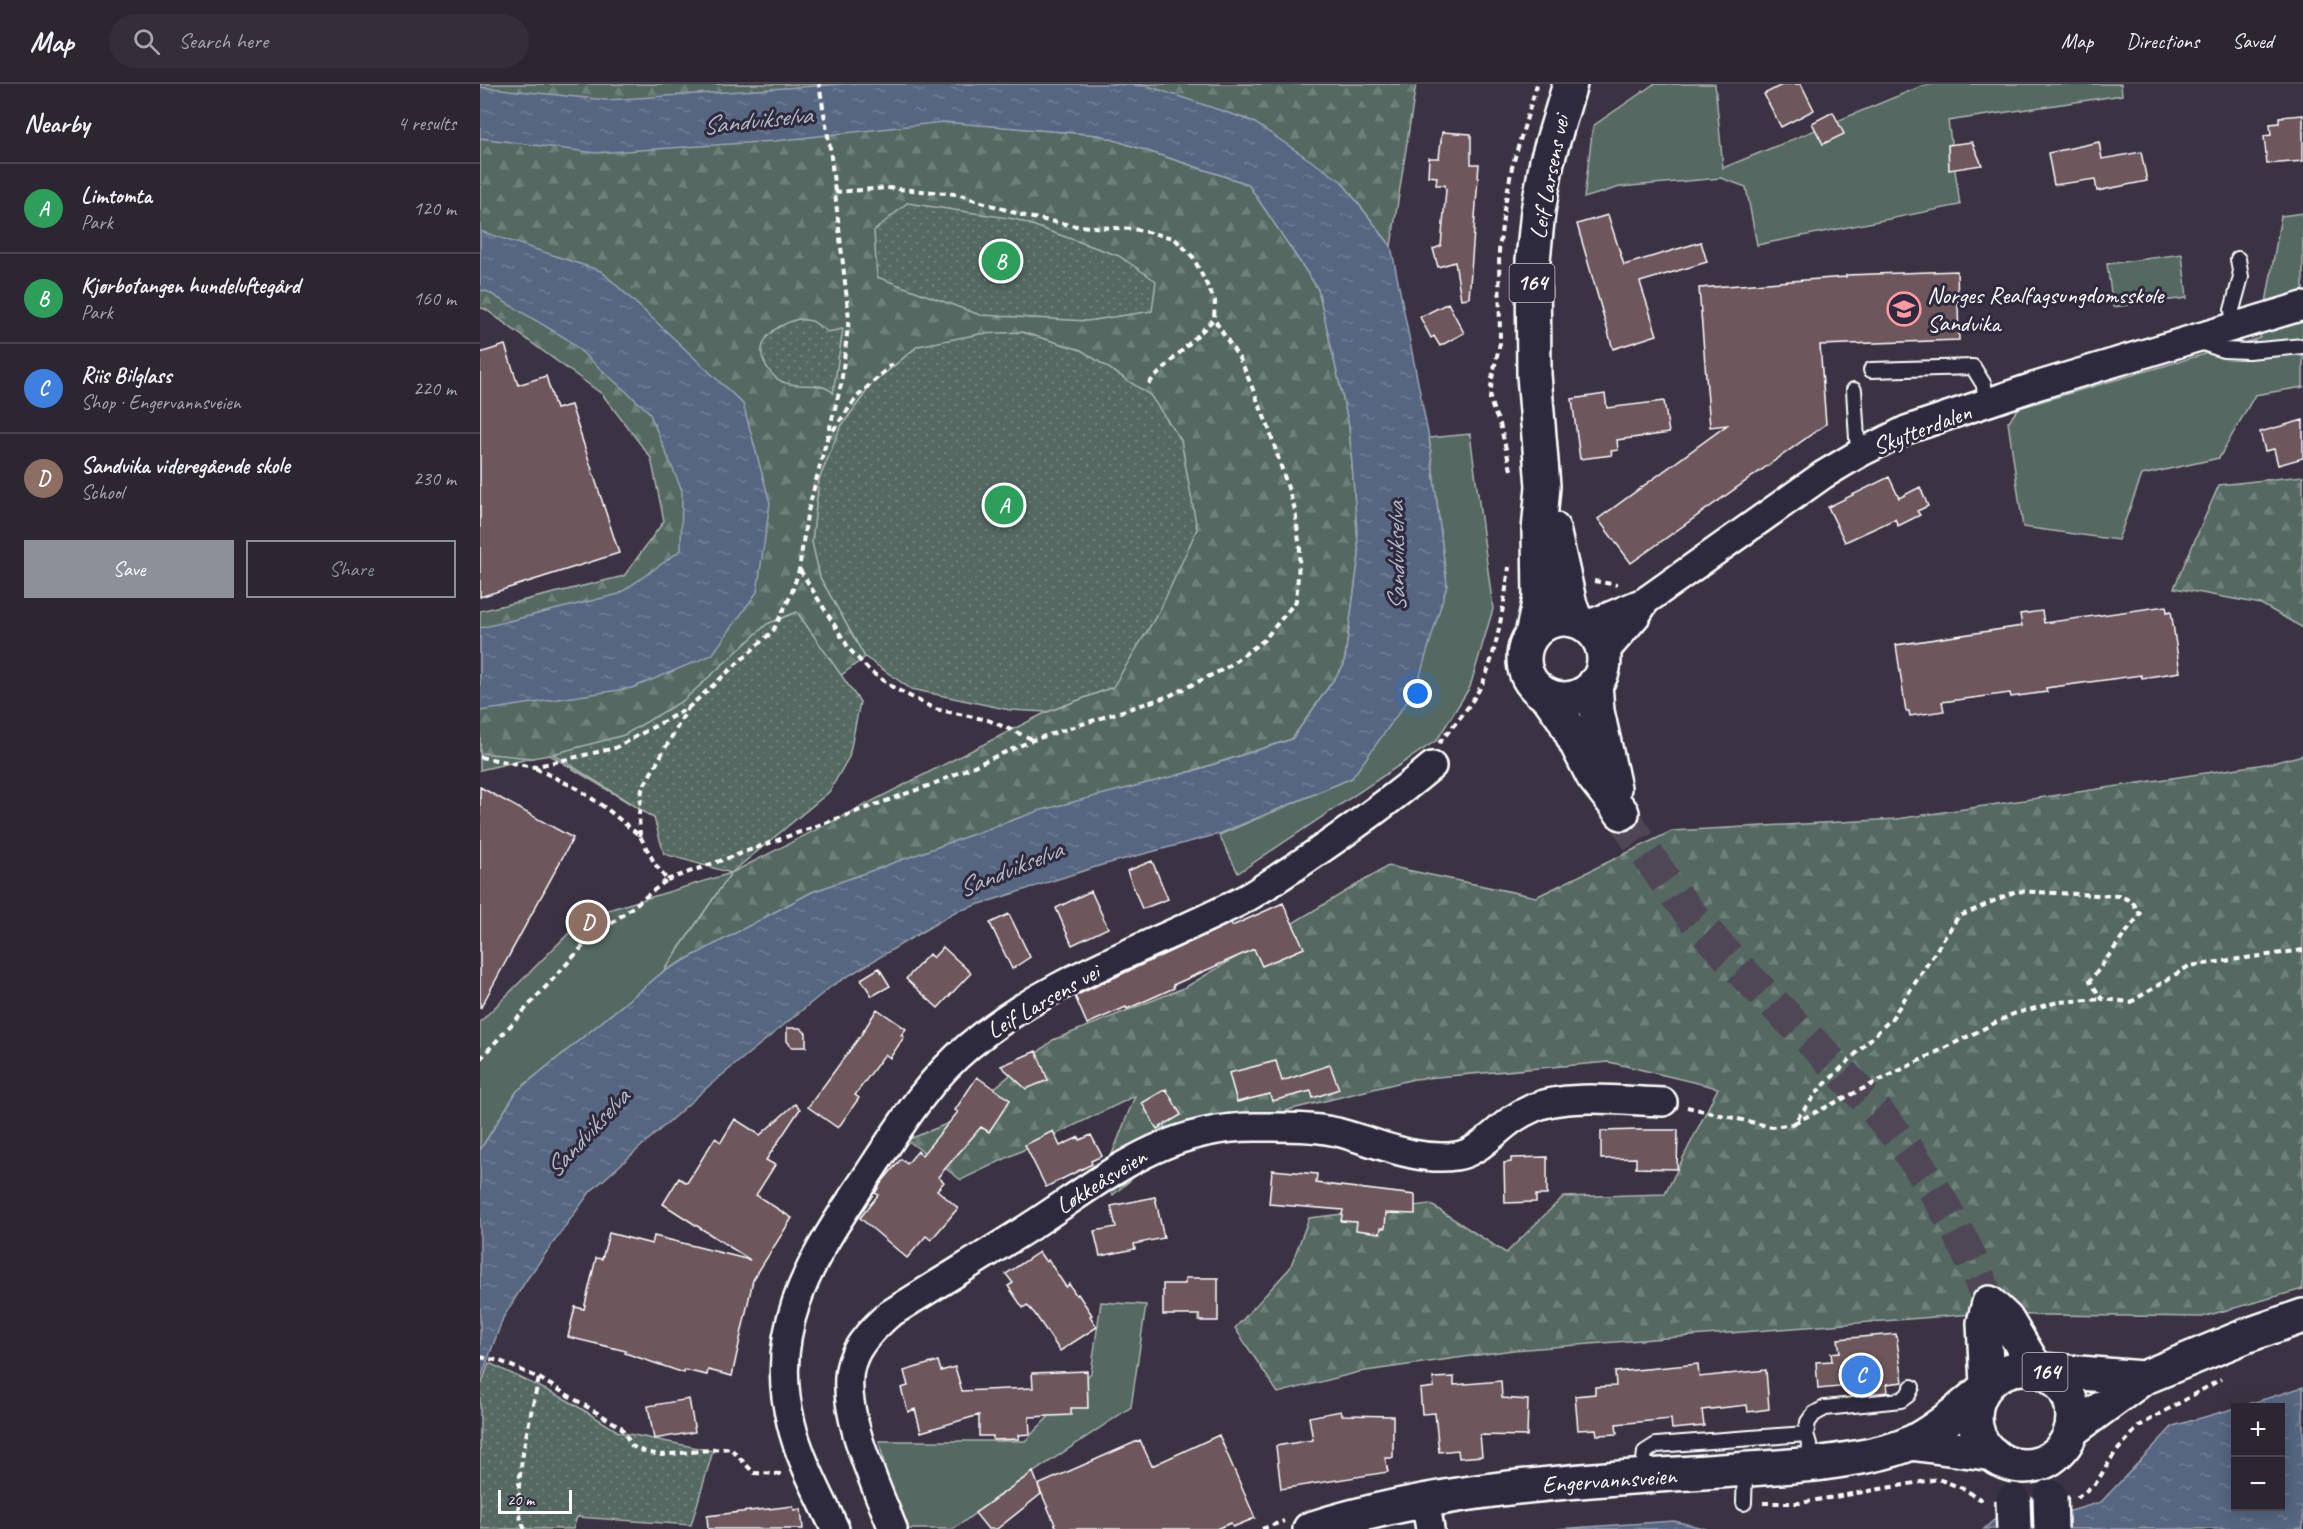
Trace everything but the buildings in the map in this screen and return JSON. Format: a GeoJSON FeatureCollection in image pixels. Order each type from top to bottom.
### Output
{"type":"FeatureCollection","features":[{"type":"Feature","properties":{"kind":"main road","name":"Leif Larsens vei"},"geometry":{"type":"LineString","coordinates":[[1570,84],[1547,160],[1538,211],[1532,301],[1534,375],[1543,486],[1570,605],[1580,623]]}},
{"type":"Feature","properties":{"kind":"main road","name":"Leif Larsens vei"},"geometry":{"type":"LineString","coordinates":[[1532,635],[1539,604],[1539,531],[1543,486]]}},
{"type":"Feature","properties":{"kind":"main road"},"geometry":{"type":"LineString","coordinates":[[1532,635],[1543,624],[1556,619],[1580,623]]}},
{"type":"Feature","properties":{"kind":"main road","name":"164"},"geometry":{"type":"LineString","coordinates":[[1532,635],[1526,647],[1525,668],[1531,681],[1547,695],[1564,719],[1593,776],[1622,813],[1608,766],[1597,711],[1599,668],[1597,636],[1580,623]]}},
{"type":"Feature","properties":{"kind":"main road"},"geometry":{"type":"LineString","coordinates":[[1547,695],[1561,698],[1573,697],[1587,691],[1599,668]]}},
{"type":"Feature","properties":{"kind":"main road","name":"164"},"geometry":{"type":"LineString","coordinates":[[2013,1515],[1998,1458],[1982,1441],[1976,1424],[1976,1407],[1984,1388],[1984,1323],[1989,1303],[2006,1319],[2038,1370]]}},
{"type":"Feature","properties":{"kind":"main road"},"geometry":{"type":"LineString","coordinates":[[1998,1458],[2017,1465],[2030,1466],[2042,1463],[2063,1443],[2144,1378],[2248,1335],[2303,1316]]}},
{"type":"Feature","properties":{"kind":"main road","name":"164"},"geometry":{"type":"LineString","coordinates":[[1984,1388],[1997,1376],[2009,1370],[2022,1368],[2038,1370],[2054,1378],[2064,1388],[2071,1401],[2074,1416],[2063,1443],[2050,1496],[2051,1529]]}},
{"type":"Feature","properties":{"kind":"main road"},"geometry":{"type":"LineString","coordinates":[[2038,1370],[2144,1378]]}},
{"type":"Feature","properties":{"kind":"main road","name":"Engervannsveien"},"geometry":{"type":"LineString","coordinates":[[1310,1529],[1347,1517],[1428,1519],[1490,1490],[1745,1470],[1811,1449],[1849,1459],[1910,1443],[1953,1415],[1984,1388]]}},
{"type":"Feature","properties":{"kind":"main road","name":"Engervannsveien"},"geometry":{"type":"LineString","coordinates":[[1910,1443],[1998,1458]]}},
{"type":"Feature","properties":{"kind":"street","name":"Skytterdalen"},"geometry":{"type":"LineString","coordinates":[[1580,623],[1612,616],[1629,607],[1635,594],[1860,453],[1906,430],[2033,387],[2303,306]]}},
{"type":"Feature","properties":{"kind":"street","name":"Skytterdalen"},"geometry":{"type":"LineString","coordinates":[[1599,668],[1636,616],[1635,594]]}},
{"type":"Feature","properties":{"kind":"street","name":"Leif Larsens vei"},"geometry":{"type":"LineString","coordinates":[[835,1529],[791,1426],[785,1396],[784,1346],[789,1322],[810,1269],[830,1233],[909,1113],[937,1077],[973,1042],[1018,1009],[1081,976],[1242,901],[1355,827],[1432,766]]}},
{"type":"Feature","properties":{"kind":"street","name":"Løkkeåsveien"},"geometry":{"type":"LineString","coordinates":[[893,1529],[860,1444],[851,1403],[849,1376],[857,1352],[871,1332],[888,1315],[1030,1227],[1122,1164],[1155,1148],[1182,1139],[1252,1127],[1335,1131],[1413,1155],[1457,1156],[1472,1151],[1514,1118],[1535,1107],[1557,1100],[1663,1102]]}},
{"type":"Feature","properties":{"kind":"lane"},"geometry":{"type":"LineString","coordinates":[[2234,327],[2232,310],[2241,277],[2238,259]]}},
{"type":"Feature","properties":{"kind":"lane"},"geometry":{"type":"LineString","coordinates":[[2193,340],[2223,350],[2248,351],[2303,346]]}},
{"type":"Feature","properties":{"kind":"lane"},"geometry":{"type":"LineString","coordinates":[[1871,370],[1973,367],[1984,385],[1985,404]]}},
{"type":"Feature","properties":{"kind":"lane"},"geometry":{"type":"LineString","coordinates":[[1854,390],[1860,453]]}},
{"type":"Feature","properties":{"kind":"lane"},"geometry":{"type":"LineString","coordinates":[[1642,1477],[1645,1452],[1656,1444],[1811,1449],[1808,1422],[1814,1414],[1825,1408],[1901,1400],[1908,1395],[1912,1387]]}},
{"type":"Feature","properties":{"kind":"lane"},"geometry":{"type":"LineString","coordinates":[[1744,1503],[1745,1470]]}},
{"type":"Feature","properties":{"kind":"path"},"geometry":{"type":"LineString","coordinates":[[533,767],[615,748],[688,708],[773,631],[791,595],[799,570],[807,515],[841,385],[849,318],[830,148],[819,84]]}},
{"type":"Feature","properties":{"kind":"path"},"geometry":{"type":"LineString","coordinates":[[1525,118],[1537,84]]}},
{"type":"Feature","properties":{"kind":"path"},"geometry":{"type":"LineString","coordinates":[[480,1059],[585,945],[667,880],[933,784],[1033,740],[1169,696],[1226,668],[1264,640],[1296,601],[1300,550],[1295,510],[1268,426],[1242,363],[1214,319],[1215,301],[1193,257],[1174,238],[1133,229],[1076,226],[1028,217],[957,194],[887,188],[835,192]]}},
{"type":"Feature","properties":{"kind":"path"},"geometry":{"type":"LineString","coordinates":[[1147,385],[1214,319]]}},
{"type":"Feature","properties":{"kind":"path"},"geometry":{"type":"LineString","coordinates":[[825,442],[856,397],[893,363]]}},
{"type":"Feature","properties":{"kind":"path"},"geometry":{"type":"LineString","coordinates":[[1494,412],[1500,424],[1512,473]]}},
{"type":"Feature","properties":{"kind":"path"},"geometry":{"type":"LineString","coordinates":[[1432,766],[1435,748],[1463,714],[1483,683],[1491,657],[1510,562]]}},
{"type":"Feature","properties":{"kind":"path"},"geometry":{"type":"LineString","coordinates":[[799,570],[850,650],[870,671],[894,688],[935,709],[988,720],[1033,740]]}},
{"type":"Feature","properties":{"kind":"path"},"geometry":{"type":"LineString","coordinates":[[1591,581],[1635,594]]}},
{"type":"Feature","properties":{"kind":"path"},"geometry":{"type":"LineString","coordinates":[[640,836],[639,814],[642,789],[688,708]]}},
{"type":"Feature","properties":{"kind":"path"},"geometry":{"type":"LineString","coordinates":[[480,757],[533,767],[578,789],[640,836],[655,864],[667,880]]}},
{"type":"Feature","properties":{"kind":"path"},"geometry":{"type":"LineString","coordinates":[[1793,1124],[1819,1090],[1892,1018],[1958,917],[2016,891],[2119,896],[2132,901],[2140,914],[2090,981],[2102,999]]}},
{"type":"Feature","properties":{"kind":"path"},"geometry":{"type":"LineString","coordinates":[[1663,1102],[1772,1127],[1793,1124],[2013,1014],[2058,1002],[2102,999],[2131,1002],[2189,966],[2303,950]]}},
{"type":"Feature","properties":{"kind":"path"},"geometry":{"type":"LineString","coordinates":[[480,1357],[500,1361],[538,1378],[621,1427],[632,1446],[645,1452],[662,1455],[730,1448],[754,1473],[811,1475]]}},
{"type":"Feature","properties":{"kind":"path"},"geometry":{"type":"LineString","coordinates":[[519,1529],[521,1523],[518,1483],[538,1378]]}},
{"type":"Feature","properties":{"kind":"path"},"geometry":{"type":"LineString","coordinates":[[521,1523],[525,1529]]}},
{"type":"Feature","properties":{"kind":"green space"},"geometry":{"type":"Polygon","coordinates":[[[480,84],[1011,84],[950,122],[1099,135],[1248,184],[1318,289],[1349,425],[1359,556],[1344,665],[1292,739],[812,892],[663,972],[731,873],[1047,712],[1113,687],[918,346],[872,384],[840,428],[820,577],[865,657],[654,818],[550,755],[532,758],[480,753],[480,611],[624,576],[664,521],[651,458],[602,394],[485,309],[480,308],[480,84]]]}},
{"type":"Feature","properties":{"kind":"green space"},"geometry":{"type":"Polygon","coordinates":[[[1110,84],[1416,84],[1391,246],[1341,181],[1110,84]]]}},
{"type":"Feature","properties":{"kind":"green space"},"geometry":{"type":"Polygon","coordinates":[[[1654,84],[1715,84],[1723,168],[1922,86],[1935,84],[2121,84],[2122,95],[1948,121],[1960,205],[1757,245],[1746,187],[1721,178],[1620,187],[1584,198],[1593,126],[1654,84]]]}},
{"type":"Feature","properties":{"kind":"green space"},"geometry":{"type":"Polygon","coordinates":[[[907,203],[1015,219],[1119,256],[1156,281],[1152,311],[1087,321],[980,315],[877,277],[874,231],[907,203]]]}},
{"type":"Feature","properties":{"kind":"green space"},"geometry":{"type":"Polygon","coordinates":[[[2303,213],[2303,387],[2255,395],[2219,458],[2142,475],[2118,540],[2023,527],[2008,422],[2019,408],[2260,338],[2281,216],[2303,213]]]}},
{"type":"Feature","properties":{"kind":"green space"},"geometry":{"type":"Polygon","coordinates":[[[2182,254],[2187,298],[2113,307],[2107,264],[2182,254]]]}},
{"type":"Feature","properties":{"kind":"green space"},"geometry":{"type":"Polygon","coordinates":[[[798,319],[812,321],[828,332],[843,329],[833,393],[826,388],[788,384],[779,380],[770,372],[763,359],[762,349],[768,336],[779,327],[798,319]]]}},
{"type":"Feature","properties":{"kind":"green space"},"geometry":{"type":"Polygon","coordinates":[[[1022,332],[1081,350],[1150,395],[1181,440],[1197,529],[1160,610],[1113,687],[1047,712],[1010,710],[911,689],[865,657],[820,577],[812,542],[819,480],[840,428],[872,384],[918,346],[980,334],[1022,332]]]}},
{"type":"Feature","properties":{"kind":"green space"},"geometry":{"type":"Polygon","coordinates":[[[1470,434],[1493,609],[1470,687],[1437,740],[1238,873],[1219,835],[1352,778],[1447,585],[1429,438],[1470,434]]]}},
{"type":"Feature","properties":{"kind":"green space"},"geometry":{"type":"Polygon","coordinates":[[[2303,476],[2303,628],[2261,604],[2174,588],[2219,485],[2303,476]]]}},
{"type":"Feature","properties":{"kind":"green space"},"geometry":{"type":"Polygon","coordinates":[[[797,612],[860,702],[849,757],[829,792],[731,873],[664,854],[654,818],[553,754],[624,735],[684,700],[767,624],[797,612]]]}},
{"type":"Feature","properties":{"kind":"green space"},"geometry":{"type":"Polygon","coordinates":[[[480,734],[532,758],[480,770],[480,734]]]}},
{"type":"Feature","properties":{"kind":"green space"},"geometry":{"type":"Polygon","coordinates":[[[2303,755],[2303,1289],[2202,1317],[1973,1314],[1513,1350],[1359,1372],[1278,1393],[1235,1328],[1290,1268],[1309,1218],[1430,1204],[1506,1253],[1563,1197],[1665,1194],[1718,1088],[1609,1062],[1414,1079],[1292,1109],[1155,1159],[1113,1195],[1101,1182],[1135,1096],[961,1180],[907,1140],[954,1121],[1053,1040],[1186,987],[1388,866],[1536,897],[1672,831],[1897,819],[2272,763],[2303,755]]]}},
{"type":"Feature","properties":{"kind":"green space"},"geometry":{"type":"Polygon","coordinates":[[[731,873],[663,972],[517,1091],[480,1150],[480,1022],[585,917],[731,873]]]}},
{"type":"Feature","properties":{"kind":"green space"},"geometry":{"type":"Polygon","coordinates":[[[1101,1302],[1146,1305],[1131,1407],[998,1496],[954,1529],[907,1529],[890,1488],[879,1441],[1025,1441],[1091,1373],[1101,1302]]]}},
{"type":"Feature","properties":{"kind":"green space"},"geometry":{"type":"Polygon","coordinates":[[[489,1363],[567,1400],[619,1432],[713,1451],[691,1525],[577,1517],[573,1529],[480,1529],[480,1388],[489,1363]]]}},
{"type":"Feature","properties":{"kind":"water","name":"Sandvikselva"},"geometry":{"type":"Polygon","coordinates":[[[844,84],[1148,86],[1252,121],[1341,181],[1391,246],[1429,438],[1447,585],[1416,689],[1352,778],[1219,834],[1102,865],[955,912],[833,985],[710,1085],[590,1192],[525,1282],[503,1318],[480,1381],[480,1150],[517,1091],[663,972],[812,892],[1038,811],[1190,772],[1292,739],[1344,665],[1359,556],[1349,425],[1318,289],[1248,184],[1099,135],[943,122],[775,141],[596,153],[480,138],[480,87],[607,100],[844,84]]]}},
{"type":"Feature","properties":{"kind":"water"},"geometry":{"type":"Polygon","coordinates":[[[480,231],[601,271],[743,404],[770,503],[757,592],[712,655],[632,688],[480,711],[480,628],[619,594],[681,550],[682,491],[649,412],[567,339],[488,292],[480,290],[480,231]]]}},
{"type":"Feature","properties":{"kind":"water"},"geometry":{"type":"Polygon","coordinates":[[[2303,1387],[2303,1529],[1984,1529],[1995,1519],[2030,1523],[2101,1502],[2173,1426],[2231,1409],[2231,1511],[2285,1511],[2285,1403],[2252,1403],[2303,1387]]]}},
{"type":"Feature","properties":{"kind":"water"},"geometry":{"type":"Polygon","coordinates":[[[1674,1521],[1707,1529],[1557,1529],[1674,1521]]]}},
{"type":"Feature","properties":{"kind":"tunnel"},"geometry":{"type":"LineString","coordinates":[[1622,813],[1655,866],[1693,917],[1739,969],[1860,1093],[1900,1140],[1944,1206],[1989,1303]]}},
{"type":"Feature","properties":{"kind":"place","name":"Kjørbotangen hundeluftegård"},"geometry":{"type":"Point","coordinates":[1001,261]}},
{"type":"Feature","properties":{"kind":"place","name":"Norges Realfagsungdomsskole Sandvika"},"geometry":{"type":"Point","coordinates":[1904,309]}},
{"type":"Feature","properties":{"kind":"place","name":"Limtomta"},"geometry":{"type":"Point","coordinates":[1004,505]}},
{"type":"Feature","properties":{"kind":"place","name":"Sandvika videregående skole"},"geometry":{"type":"Point","coordinates":[588,922]}},
{"type":"Feature","properties":{"kind":"place","name":"Riis Bilglass"},"geometry":{"type":"Point","coordinates":[1861,1375]}}]}
